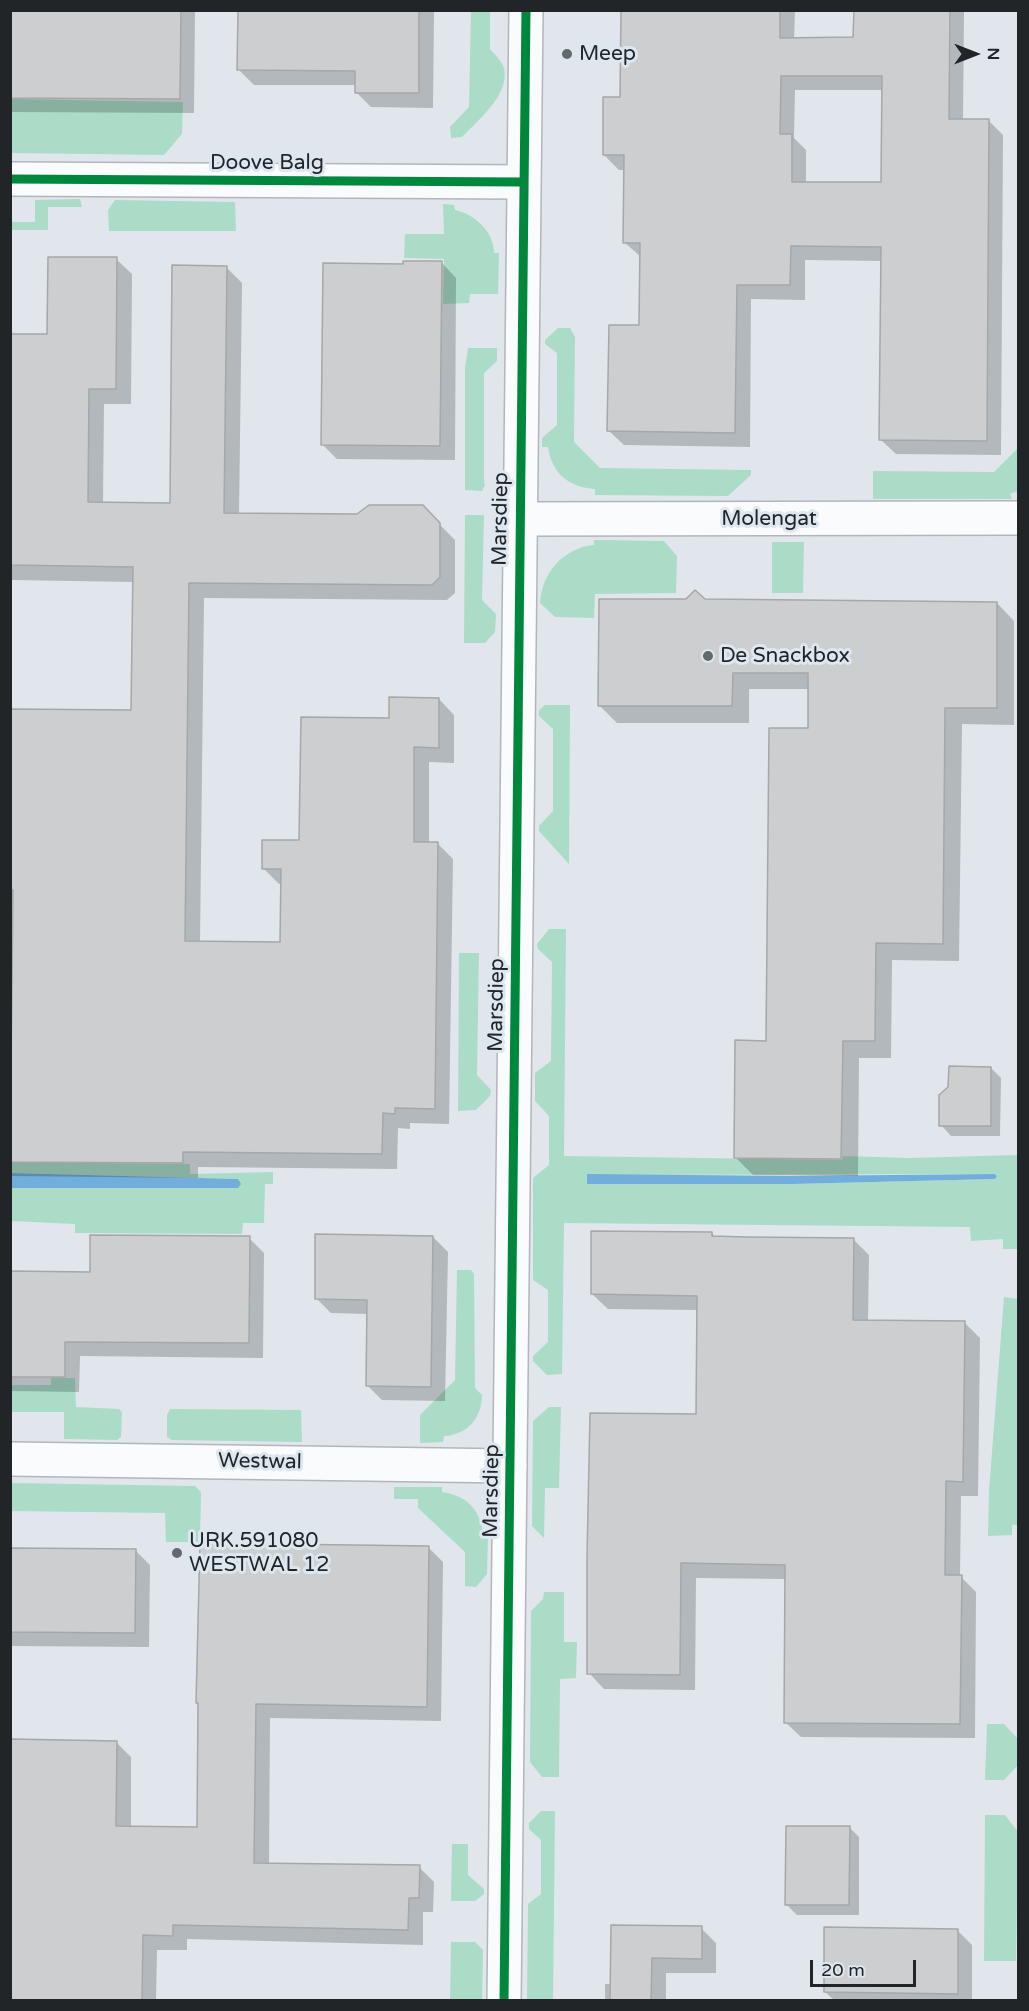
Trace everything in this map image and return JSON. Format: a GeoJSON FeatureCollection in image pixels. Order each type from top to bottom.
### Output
{"type":"FeatureCollection","features":[{"type":"Feature","properties":{"kind":"street","name":"Marsdiep"},"geometry":{"type":"LineString","coordinates":[[504,2001],[526,10]]}},
{"type":"Feature","properties":{"kind":"street","name":"Doove Balg"},"geometry":{"type":"LineString","coordinates":[[10,180],[523,182]]}},
{"type":"Feature","properties":{"kind":"street","name":"Molengat"},"geometry":{"type":"LineString","coordinates":[[519,519],[1018,518]]}},
{"type":"Feature","properties":{"kind":"street","name":"Westwal"},"geometry":{"type":"LineString","coordinates":[[10,1459],[510,1466]]}},
{"type":"Feature","properties":{"kind":"green space"},"geometry":{"type":"Polygon","coordinates":[[[471,11],[490,11],[490,49],[503,65],[505,78],[498,97],[484,115],[462,137],[451,138],[450,127],[469,107],[471,11]]]}},
{"type":"Feature","properties":{"kind":"green space"},"geometry":{"type":"Polygon","coordinates":[[[11,99],[183,102],[182,134],[164,155],[11,153],[11,99]]]}},
{"type":"Feature","properties":{"kind":"green space"},"geometry":{"type":"Polygon","coordinates":[[[80,199],[82,207],[48,207],[48,230],[11,230],[11,222],[35,222],[35,200],[80,199]]]}},
{"type":"Feature","properties":{"kind":"green space"},"geometry":{"type":"Polygon","coordinates":[[[115,200],[235,202],[236,231],[109,231],[108,210],[115,200]]]}},
{"type":"Feature","properties":{"kind":"green space"},"geometry":{"type":"Polygon","coordinates":[[[443,204],[454,205],[455,210],[469,215],[487,231],[494,253],[499,253],[498,294],[470,294],[469,303],[443,304],[444,259],[404,258],[405,234],[444,234],[443,204]]]}},
{"type":"Feature","properties":{"kind":"green space"},"geometry":{"type":"Polygon","coordinates":[[[558,328],[570,328],[575,337],[574,442],[600,468],[751,470],[751,475],[728,496],[595,495],[595,489],[577,485],[563,477],[553,465],[548,447],[542,447],[542,438],[557,425],[557,353],[545,344],[545,340],[558,328]]]}},
{"type":"Feature","properties":{"kind":"green space"},"geometry":{"type":"Polygon","coordinates":[[[468,348],[497,348],[497,361],[484,373],[485,485],[482,491],[465,490],[465,368],[468,348]]]}},
{"type":"Feature","properties":{"kind":"green space"},"geometry":{"type":"Polygon","coordinates":[[[1018,448],[1018,491],[1010,494],[1012,499],[873,499],[873,471],[994,472],[1018,448]]]}},
{"type":"Feature","properties":{"kind":"green space"},"geometry":{"type":"Polygon","coordinates":[[[465,515],[484,515],[482,600],[496,614],[495,632],[485,643],[464,643],[465,515]]]}},
{"type":"Feature","properties":{"kind":"green space"},"geometry":{"type":"Polygon","coordinates":[[[594,540],[664,541],[677,556],[676,593],[595,594],[594,618],[555,617],[540,603],[545,581],[564,556],[583,547],[594,545],[594,540]]]}},
{"type":"Feature","properties":{"kind":"green space"},"geometry":{"type":"Polygon","coordinates":[[[772,542],[804,542],[803,593],[772,593],[772,542]]]}},
{"type":"Feature","properties":{"kind":"green space"},"geometry":{"type":"Polygon","coordinates":[[[545,705],[570,705],[569,864],[539,831],[539,826],[553,811],[553,729],[539,716],[539,710],[545,705]]]}},
{"type":"Feature","properties":{"kind":"green space"},"geometry":{"type":"Polygon","coordinates":[[[549,929],[566,929],[564,1156],[842,1160],[843,1156],[910,1158],[1018,1155],[1018,1249],[1003,1249],[1003,1239],[971,1241],[970,1227],[564,1223],[562,1374],[547,1375],[533,1361],[533,1356],[548,1342],[548,1290],[533,1280],[533,1178],[549,1165],[549,1116],[535,1101],[535,1073],[551,1061],[552,962],[538,949],[537,944],[549,929]],[[587,1175],[588,1184],[792,1184],[995,1179],[997,1175],[587,1175]]]}},
{"type":"Feature","properties":{"kind":"green space"},"geometry":{"type":"Polygon","coordinates":[[[459,953],[479,953],[477,1075],[491,1090],[490,1096],[476,1110],[458,1111],[459,953]]]}},
{"type":"Feature","properties":{"kind":"green space"},"geometry":{"type":"Polygon","coordinates":[[[11,1162],[190,1164],[190,1174],[273,1172],[273,1184],[265,1184],[264,1223],[243,1223],[242,1234],[75,1233],[75,1224],[11,1221],[11,1188],[238,1188],[238,1179],[11,1173],[11,1162]]]}},
{"type":"Feature","properties":{"kind":"green space"},"geometry":{"type":"Polygon","coordinates":[[[457,1270],[471,1270],[474,1274],[475,1388],[482,1395],[481,1403],[476,1418],[466,1429],[444,1436],[443,1442],[420,1443],[420,1415],[455,1380],[457,1270]]]}},
{"type":"Feature","properties":{"kind":"green space"},"geometry":{"type":"Polygon","coordinates":[[[1004,1297],[1018,1299],[1018,1525],[1012,1525],[1012,1535],[988,1536],[989,1491],[1004,1297]]]}},
{"type":"Feature","properties":{"kind":"green space"},"geometry":{"type":"Polygon","coordinates":[[[51,1378],[75,1378],[76,1407],[119,1409],[122,1412],[121,1437],[117,1440],[64,1439],[64,1412],[11,1412],[11,1385],[51,1385],[51,1378]]]}},
{"type":"Feature","properties":{"kind":"green space"},"geometry":{"type":"Polygon","coordinates":[[[549,1407],[561,1407],[559,1488],[545,1488],[544,1538],[532,1526],[533,1421],[549,1407]]]}},
{"type":"Feature","properties":{"kind":"green space"},"geometry":{"type":"Polygon","coordinates":[[[170,1409],[301,1410],[302,1442],[172,1440],[167,1437],[167,1415],[170,1409]]]}},
{"type":"Feature","properties":{"kind":"green space"},"geometry":{"type":"Polygon","coordinates":[[[11,1483],[195,1486],[201,1492],[200,1542],[166,1542],[165,1513],[11,1511],[11,1483]]]}},
{"type":"Feature","properties":{"kind":"green space"},"geometry":{"type":"Polygon","coordinates":[[[394,1487],[442,1487],[442,1492],[458,1496],[471,1505],[482,1525],[483,1534],[488,1534],[487,1574],[476,1587],[465,1586],[465,1552],[418,1508],[418,1499],[394,1499],[394,1487]]]}},
{"type":"Feature","properties":{"kind":"green space"},"geometry":{"type":"Polygon","coordinates":[[[544,1592],[564,1592],[564,1642],[577,1642],[576,1678],[560,1679],[559,1777],[542,1777],[530,1762],[531,1611],[543,1599],[544,1592]]]}},
{"type":"Feature","properties":{"kind":"green space"},"geometry":{"type":"Polygon","coordinates":[[[987,1724],[1004,1724],[1018,1739],[1018,1765],[1004,1780],[985,1780],[987,1724]]]}},
{"type":"Feature","properties":{"kind":"green space"},"geometry":{"type":"Polygon","coordinates":[[[541,1811],[555,1811],[553,2000],[527,2000],[528,1904],[541,1894],[541,1840],[529,1829],[529,1823],[541,1811]]]}},
{"type":"Feature","properties":{"kind":"green space"},"geometry":{"type":"Polygon","coordinates":[[[985,1815],[1005,1815],[1018,1832],[1016,1961],[984,1961],[985,1815]]]}},
{"type":"Feature","properties":{"kind":"green space"},"geometry":{"type":"Polygon","coordinates":[[[452,1844],[468,1844],[468,1875],[484,1889],[484,1894],[475,1901],[451,1901],[452,1844]]]}},
{"type":"Feature","properties":{"kind":"green space"},"geometry":{"type":"Polygon","coordinates":[[[451,1942],[475,1942],[483,1950],[482,2000],[450,2000],[451,1942]]]}},
{"type":"Feature","properties":{"kind":"water"},"geometry":{"type":"Polygon","coordinates":[[[11,1173],[238,1179],[241,1184],[238,1188],[11,1188],[11,1173]]]}},
{"type":"Feature","properties":{"kind":"water"},"geometry":{"type":"Polygon","coordinates":[[[587,1174],[791,1176],[995,1174],[997,1176],[995,1179],[792,1184],[587,1184],[587,1174]]]}},
{"type":"Feature","properties":{"kind":"building"},"geometry":{"type":"Polygon","coordinates":[[[10,10],[181,10],[180,99],[10,98],[10,10]]]}},
{"type":"Feature","properties":{"kind":"building"},"geometry":{"type":"Polygon","coordinates":[[[238,10],[419,10],[419,93],[355,93],[355,71],[237,70],[238,10]]]}},
{"type":"Feature","properties":{"kind":"building"},"geometry":{"type":"Polygon","coordinates":[[[621,10],[780,10],[780,38],[853,37],[854,10],[950,10],[949,119],[989,119],[987,441],[879,440],[881,247],[791,246],[790,285],[737,285],[735,433],[607,431],[609,325],[639,325],[640,243],[623,243],[624,155],[603,155],[603,97],[620,97],[621,10]],[[781,76],[780,134],[792,134],[792,182],[881,182],[882,76],[781,76]]]}},
{"type":"Feature","properties":{"kind":"building"},"geometry":{"type":"Polygon","coordinates":[[[48,257],[117,257],[116,389],[89,389],[88,502],[170,503],[172,265],[227,266],[224,513],[357,514],[369,505],[423,505],[440,523],[440,577],[432,585],[189,583],[185,941],[280,942],[281,869],[262,869],[262,840],[299,840],[301,717],[389,718],[389,697],[439,698],[439,748],[414,747],[414,842],[438,842],[435,1109],[395,1108],[395,1114],[383,1113],[382,1154],[183,1152],[183,1163],[10,1162],[13,890],[10,890],[10,709],[131,710],[133,567],[10,565],[10,334],[47,334],[48,257]]]}},
{"type":"Feature","properties":{"kind":"building"},"geometry":{"type":"Polygon","coordinates":[[[403,261],[442,261],[440,446],[321,445],[323,263],[403,264],[403,261]]]}},
{"type":"Feature","properties":{"kind":"building"},"geometry":{"type":"Polygon","coordinates":[[[695,590],[705,599],[997,602],[997,708],[945,708],[943,944],[876,943],[875,1041],[843,1041],[841,1159],[734,1158],[735,1040],[766,1041],[769,728],[808,728],[808,673],[733,673],[732,706],[598,706],[599,599],[686,599],[695,590]]]}},
{"type":"Feature","properties":{"kind":"building"},"geometry":{"type":"Polygon","coordinates":[[[949,1066],[991,1067],[991,1126],[939,1126],[939,1095],[948,1087],[949,1066]]]}},
{"type":"Feature","properties":{"kind":"building"},"geometry":{"type":"Polygon","coordinates":[[[591,1231],[712,1232],[712,1236],[854,1238],[853,1320],[965,1321],[963,1482],[946,1481],[945,1575],[962,1575],[960,1724],[784,1723],[785,1565],[681,1563],[680,1675],[587,1674],[590,1413],[696,1414],[697,1296],[591,1294],[591,1231]]]}},
{"type":"Feature","properties":{"kind":"building"},"geometry":{"type":"Polygon","coordinates":[[[315,1234],[433,1236],[431,1387],[366,1386],[367,1300],[315,1299],[315,1234]]]}},
{"type":"Feature","properties":{"kind":"building"},"geometry":{"type":"Polygon","coordinates":[[[90,1235],[250,1236],[249,1343],[65,1342],[65,1377],[10,1377],[10,1271],[90,1272],[90,1235]]]}},
{"type":"Feature","properties":{"kind":"building"},"geometry":{"type":"Polygon","coordinates":[[[200,1543],[429,1546],[427,1707],[256,1704],[254,1863],[420,1865],[419,1898],[409,1898],[408,1930],[173,1925],[173,1936],[143,1935],[142,2001],[10,2001],[10,1739],[117,1741],[116,1826],[197,1827],[198,1703],[196,1703],[200,1543]]]}},
{"type":"Feature","properties":{"kind":"building"},"geometry":{"type":"Polygon","coordinates":[[[10,1548],[136,1549],[135,1633],[10,1632],[10,1548]]]}},
{"type":"Feature","properties":{"kind":"building"},"geometry":{"type":"Polygon","coordinates":[[[786,1826],[850,1826],[849,1905],[785,1905],[786,1826]]]}},
{"type":"Feature","properties":{"kind":"building"},"geometry":{"type":"Polygon","coordinates":[[[611,1925],[702,1926],[702,1959],[652,1958],[651,2001],[610,2001],[611,1925]]]}},
{"type":"Feature","properties":{"kind":"building"},"geometry":{"type":"Polygon","coordinates":[[[824,1927],[958,1929],[958,1994],[824,1992],[824,1927]]]}},
{"type":"Feature","properties":{"kind":"cycle path"},"geometry":{"type":"LineString","coordinates":[[504,2000],[526,10]]}},
{"type":"Feature","properties":{"kind":"cycle path"},"geometry":{"type":"LineString","coordinates":[[10,179],[523,182]]}},
{"type":"Feature","properties":{"kind":"place","name":"Meep"},"geometry":{"type":"Point","coordinates":[567,54]}},
{"type":"Feature","properties":{"kind":"place","name":"De Snackbox"},"geometry":{"type":"Point","coordinates":[708,656]}},
{"type":"Feature","properties":{"kind":"place","name":"URK.591080 WESTWAL 12"},"geometry":{"type":"Point","coordinates":[177,1553]}}]}
